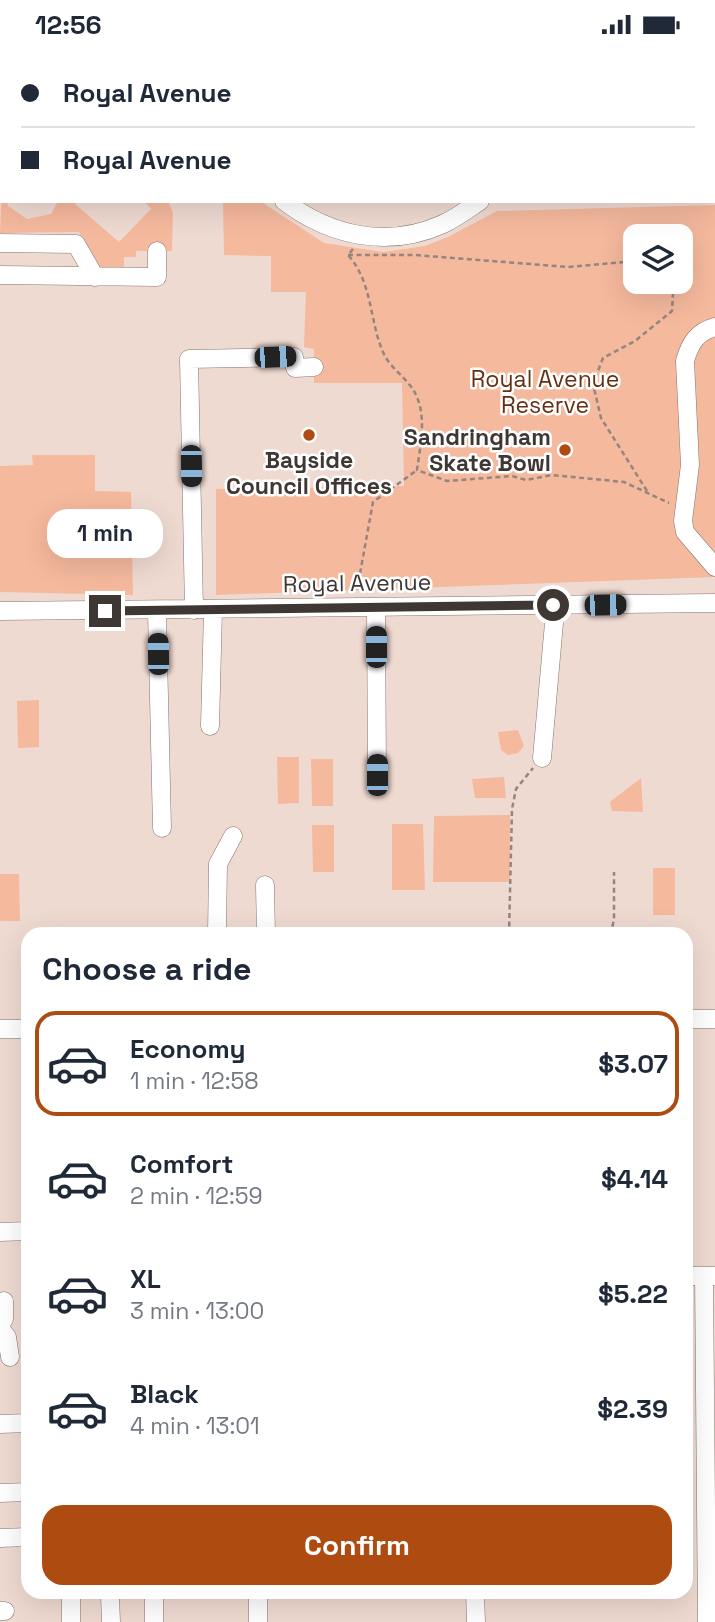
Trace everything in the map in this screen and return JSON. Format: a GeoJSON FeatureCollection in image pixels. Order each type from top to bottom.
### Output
{"type":"FeatureCollection","features":[{"type":"Feature","properties":{"kind":"street"},"geometry":{"type":"LineString","coordinates":[[287,203],[326,228],[357,235],[388,236],[422,231],[443,224],[477,203]]}},
{"type":"Feature","properties":{"kind":"street"},"geometry":{"type":"LineString","coordinates":[[0,243],[76,244],[95,277]]}},
{"type":"Feature","properties":{"kind":"street"},"geometry":{"type":"LineString","coordinates":[[0,275],[157,277],[157,251]]}},
{"type":"Feature","properties":{"kind":"street"},"geometry":{"type":"LineString","coordinates":[[715,327],[698,334],[689,346],[685,361],[690,465],[683,521],[685,532],[715,567]]}},
{"type":"Feature","properties":{"kind":"street"},"geometry":{"type":"LineString","coordinates":[[194,610],[189,359],[293,357],[295,367],[314,367]]}},
{"type":"Feature","properties":{"kind":"street","name":"Royal Avenue"},"geometry":{"type":"LineString","coordinates":[[0,611],[715,603]]}},
{"type":"Feature","properties":{"kind":"street"},"geometry":{"type":"LineString","coordinates":[[376,608],[377,775]]}},
{"type":"Feature","properties":{"kind":"street"},"geometry":{"type":"LineString","coordinates":[[210,726],[213,610]]}},
{"type":"Feature","properties":{"kind":"street"},"geometry":{"type":"LineString","coordinates":[[157,611],[162,828]]}},
{"type":"Feature","properties":{"kind":"street"},"geometry":{"type":"LineString","coordinates":[[542,758],[554,623]]}},
{"type":"Feature","properties":{"kind":"street"},"geometry":{"type":"LineString","coordinates":[[216,927],[218,864],[233,836]]}},
{"type":"Feature","properties":{"kind":"street"},"geometry":{"type":"LineString","coordinates":[[265,885],[265,927]]}},
{"type":"Feature","properties":{"kind":"street"},"geometry":{"type":"LineString","coordinates":[[693,1019],[715,1019]]}},
{"type":"Feature","properties":{"kind":"street"},"geometry":{"type":"LineString","coordinates":[[0,1029],[21,1028]]}},
{"type":"Feature","properties":{"kind":"street"},"geometry":{"type":"LineString","coordinates":[[0,1232],[21,1231]]}},
{"type":"Feature","properties":{"kind":"street"},"geometry":{"type":"LineString","coordinates":[[702,1276],[707,1622]]}},
{"type":"Feature","properties":{"kind":"street"},"geometry":{"type":"LineString","coordinates":[[4,1301],[4,1319],[0,1327],[7,1337],[10,1357]]}},
{"type":"Feature","properties":{"kind":"street"},"geometry":{"type":"LineString","coordinates":[[0,1424],[21,1423]]}},
{"type":"Feature","properties":{"kind":"street"},"geometry":{"type":"LineString","coordinates":[[0,1493],[21,1492]]}},
{"type":"Feature","properties":{"kind":"street"},"geometry":{"type":"LineString","coordinates":[[0,1538],[21,1537]]}},
{"type":"Feature","properties":{"kind":"street"},"geometry":{"type":"LineString","coordinates":[[71,1599],[71,1622]]}},
{"type":"Feature","properties":{"kind":"street"},"geometry":{"type":"LineString","coordinates":[[110,1599],[111,1622]]}},
{"type":"Feature","properties":{"kind":"street"},"geometry":{"type":"LineString","coordinates":[[154,1599],[154,1622]]}},
{"type":"Feature","properties":{"kind":"street"},"geometry":{"type":"LineString","coordinates":[[258,1599],[258,1622]]}},
{"type":"Feature","properties":{"kind":"street"},"geometry":{"type":"LineString","coordinates":[[475,1599],[476,1622]]}},
{"type":"Feature","properties":{"kind":"path"},"geometry":{"type":"LineString","coordinates":[[348,255],[357,235]]}},
{"type":"Feature","properties":{"kind":"path"},"geometry":{"type":"LineString","coordinates":[[348,255],[415,255],[568,267],[623,262]]}},
{"type":"Feature","properties":{"kind":"path"},"geometry":{"type":"LineString","coordinates":[[348,255],[366,284],[382,351],[393,370],[416,394],[422,428],[417,470],[373,502],[357,590]]}},
{"type":"Feature","properties":{"kind":"path"},"geometry":{"type":"LineString","coordinates":[[648,492],[601,418],[593,384],[603,358],[635,341],[672,311],[671,294]]}},
{"type":"Feature","properties":{"kind":"path"},"geometry":{"type":"LineString","coordinates":[[417,470],[447,481],[512,477],[526,480],[552,475],[624,482],[662,501],[686,508]]}},
{"type":"Feature","properties":{"kind":"path"},"geometry":{"type":"LineString","coordinates":[[509,927],[516,789],[542,758]]}},
{"type":"Feature","properties":{"kind":"path"},"geometry":{"type":"LineString","coordinates":[[611,927],[614,872]]}},
{"type":"Feature","properties":{"kind":"green space"},"geometry":{"type":"Polygon","coordinates":[[[1,203],[7,203],[27,219],[51,214],[57,203],[76,203],[119,242],[151,209],[146,203],[169,203],[173,213],[172,251],[136,251],[136,257],[124,257],[124,270],[99,270],[79,232],[0,233],[1,203]]]}},
{"type":"Feature","properties":{"kind":"green space","name":"Royal Avenue Reserve"},"geometry":{"type":"Polygon","coordinates":[[[223,203],[263,203],[324,243],[383,252],[425,246],[497,211],[715,205],[715,577],[216,595],[216,489],[404,486],[402,383],[314,383],[314,349],[304,347],[306,292],[271,292],[271,256],[224,255],[223,203]]]}},
{"type":"Feature","properties":{"kind":"green space"},"geometry":{"type":"Polygon","coordinates":[[[32,455],[95,455],[95,491],[131,492],[133,595],[0,592],[0,466],[33,465],[32,455]]]}},
{"type":"Feature","properties":{"kind":"green space"},"geometry":{"type":"Polygon","coordinates":[[[39,700],[39,747],[18,748],[17,701],[39,700]]]}},
{"type":"Feature","properties":{"kind":"green space"},"geometry":{"type":"Polygon","coordinates":[[[518,730],[524,746],[518,753],[508,755],[501,750],[498,732],[518,730]]]}},
{"type":"Feature","properties":{"kind":"green space"},"geometry":{"type":"Polygon","coordinates":[[[277,757],[299,757],[299,803],[278,804],[277,757]]]}},
{"type":"Feature","properties":{"kind":"green space"},"geometry":{"type":"Polygon","coordinates":[[[311,759],[333,759],[333,806],[312,806],[311,759]]]}},
{"type":"Feature","properties":{"kind":"green space"},"geometry":{"type":"Polygon","coordinates":[[[504,777],[506,798],[475,798],[472,779],[504,777]]]}},
{"type":"Feature","properties":{"kind":"green space"},"geometry":{"type":"Polygon","coordinates":[[[641,778],[643,812],[612,811],[610,802],[641,778]]]}},
{"type":"Feature","properties":{"kind":"green space"},"geometry":{"type":"Polygon","coordinates":[[[510,815],[510,882],[433,882],[434,816],[510,815]]]}},
{"type":"Feature","properties":{"kind":"green space"},"geometry":{"type":"Polygon","coordinates":[[[392,824],[423,824],[425,890],[392,890],[392,824]]]}},
{"type":"Feature","properties":{"kind":"green space"},"geometry":{"type":"Polygon","coordinates":[[[312,825],[334,825],[334,872],[313,872],[312,825]]]}},
{"type":"Feature","properties":{"kind":"green space"},"geometry":{"type":"Polygon","coordinates":[[[653,868],[675,868],[675,915],[653,915],[653,868]]]}},
{"type":"Feature","properties":{"kind":"green space"},"geometry":{"type":"Polygon","coordinates":[[[0,874],[19,874],[20,921],[0,921],[0,874]]]}},
{"type":"Feature","properties":{"kind":"place","name":"Bayside Council Offices"},"geometry":{"type":"Point","coordinates":[309,435]}},
{"type":"Feature","properties":{"kind":"place","name":"Sandringham Skate Bowl"},"geometry":{"type":"Point","coordinates":[565,450]}},
{"type":"Feature","properties":{"kind":"route"},"geometry":{"type":"LineString","coordinates":[[105,611],[553,605]]}}]}
